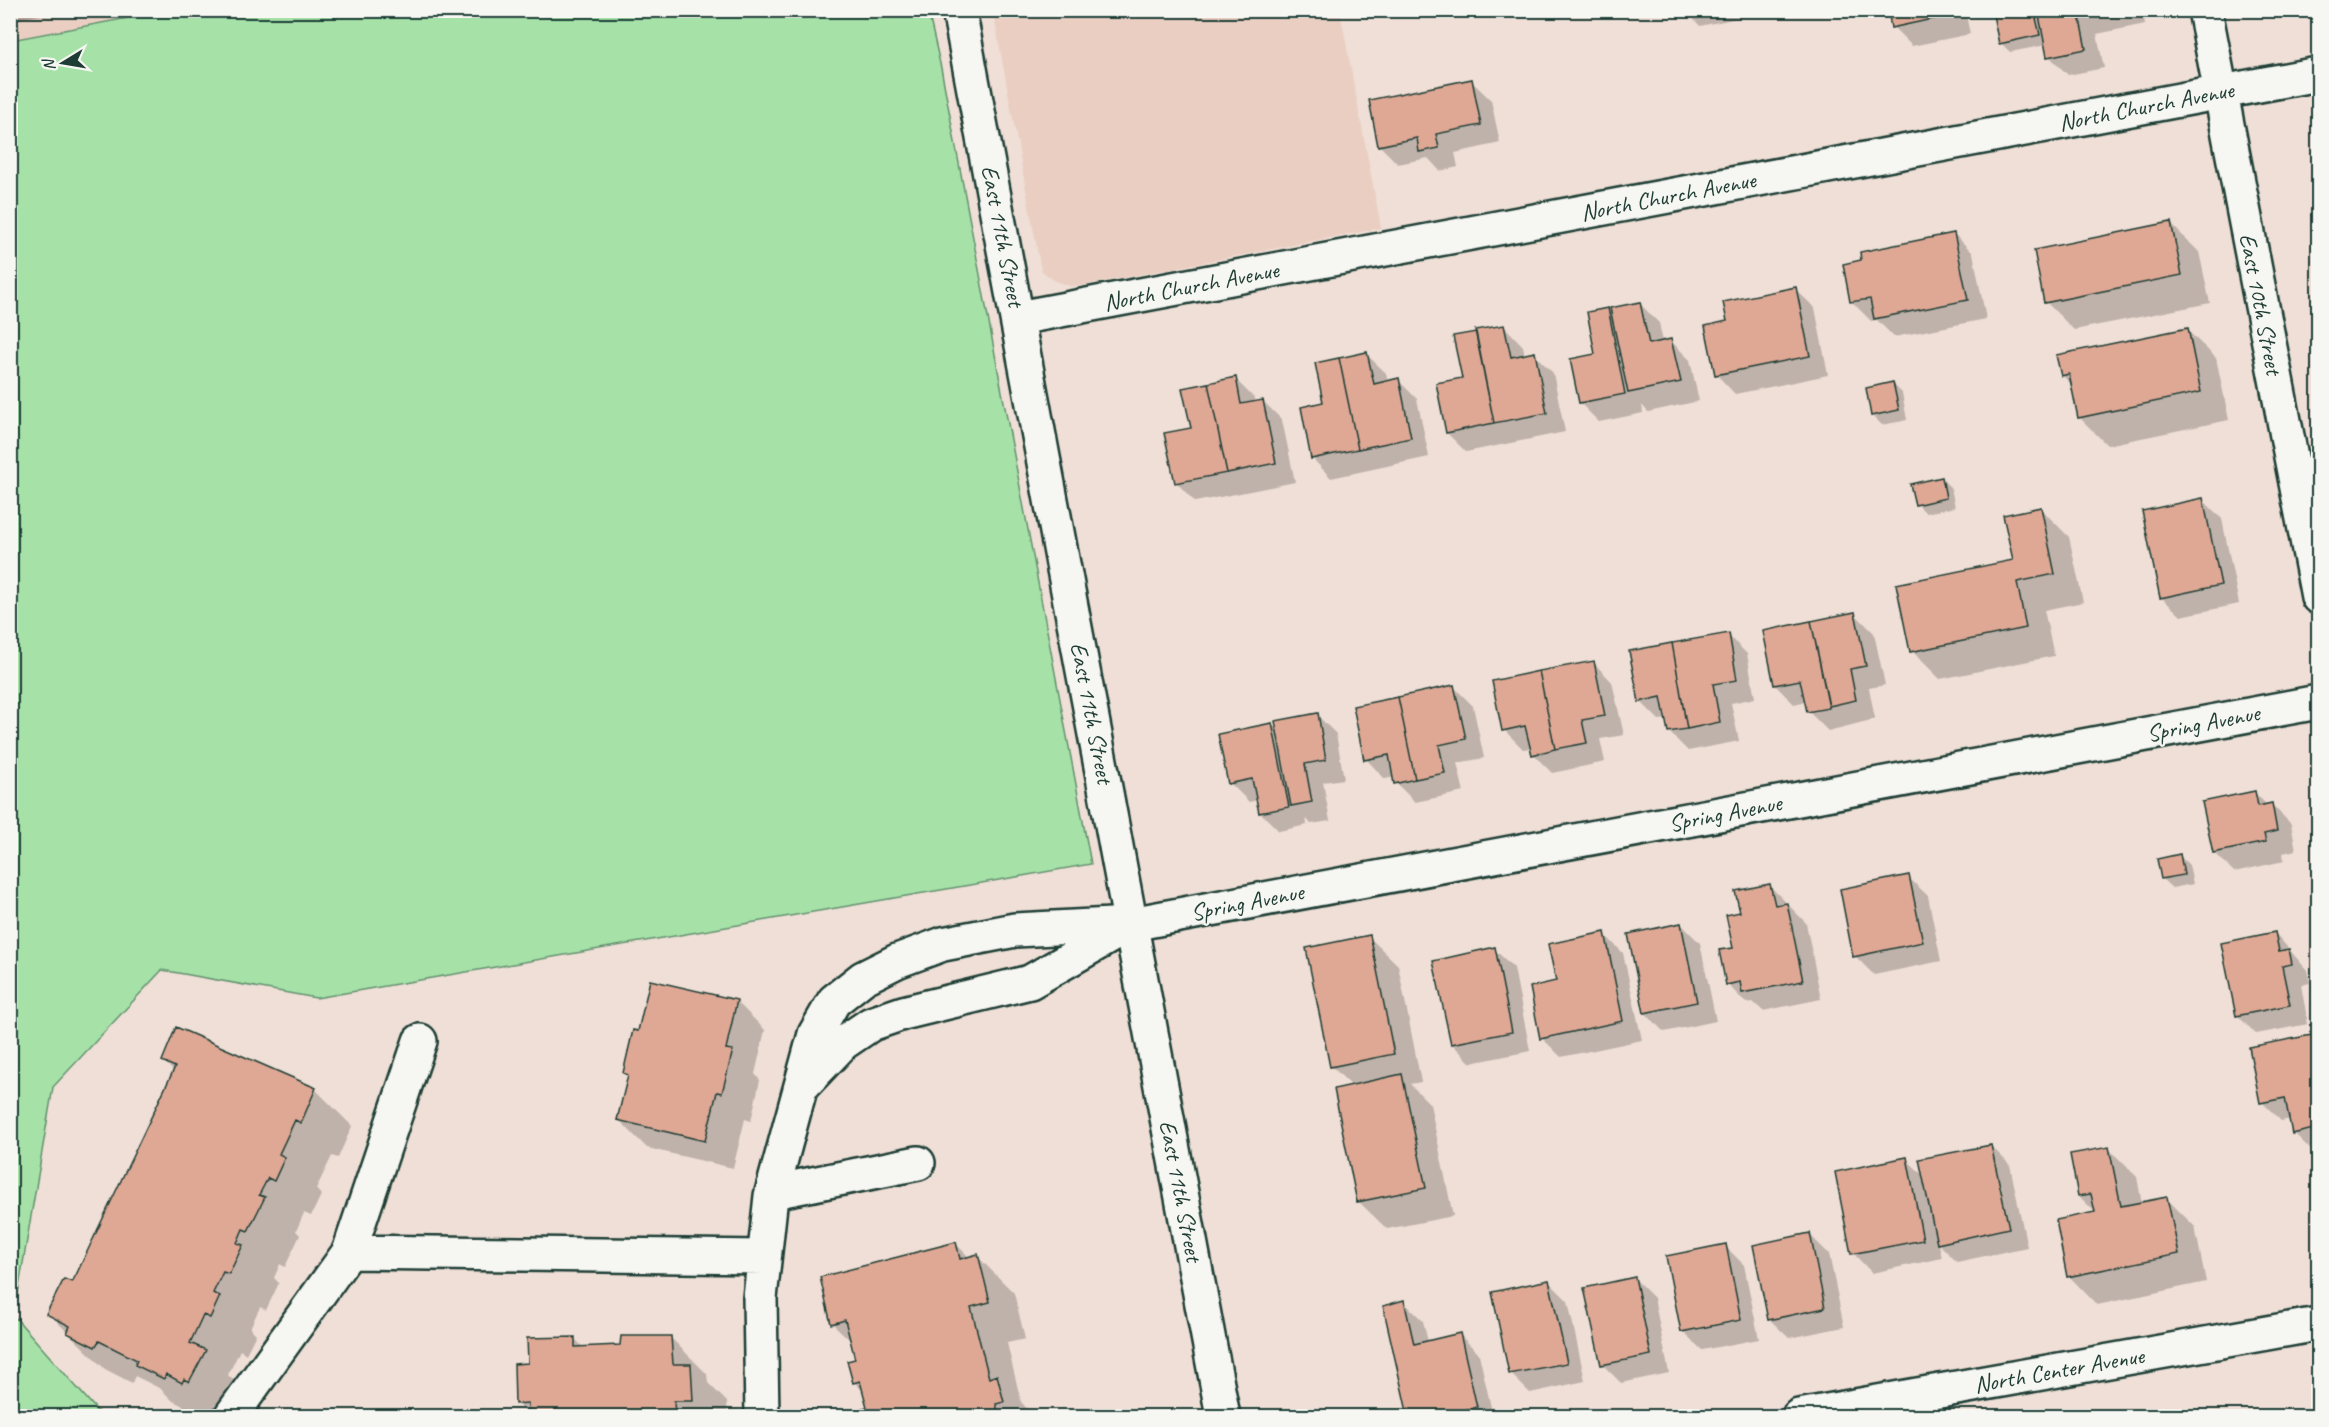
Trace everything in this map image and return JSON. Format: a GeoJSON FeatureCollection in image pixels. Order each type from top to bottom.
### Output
{"type":"FeatureCollection","features":[{"type":"Feature","properties":{"kind":"street","name":"East 11th Street"},"geometry":{"type":"LineString","coordinates":[[959,10],[1223,1416]]}},
{"type":"Feature","properties":{"kind":"street","name":"East 10th Street"},"geometry":{"type":"LineString","coordinates":[[2205,10],[2319,597]]}},
{"type":"Feature","properties":{"kind":"street","name":"North Church Avenue"},"geometry":{"type":"LineString","coordinates":[[1018,318],[2319,74]]}},
{"type":"Feature","properties":{"kind":"street","name":"Spring Avenue"},"geometry":{"type":"LineString","coordinates":[[1131,924],[2319,702]]}},
{"type":"Feature","properties":{"kind":"street"},"geometry":{"type":"LineString","coordinates":[[762,1416],[760,1298],[773,1192],[815,1034],[834,1001],[863,978],[897,961],[943,944],[1015,930],[1131,924]]}},
{"type":"Feature","properties":{"kind":"street"},"geometry":{"type":"LineString","coordinates":[[801,1087],[843,1043],[871,1024],[903,1013],[1030,982],[1131,924]]}},
{"type":"Feature","properties":{"kind":"street"},"geometry":{"type":"LineString","coordinates":[[231,1416],[349,1252],[420,1041]]}},
{"type":"Feature","properties":{"kind":"street"},"geometry":{"type":"LineString","coordinates":[[773,1192],[918,1163]]}},
{"type":"Feature","properties":{"kind":"street"},"geometry":{"type":"LineString","coordinates":[[349,1252],[764,1257]]}},
{"type":"Feature","properties":{"kind":"street","name":"North Center Avenue"},"geometry":{"type":"LineString","coordinates":[[1798,1416],[2319,1324]]}},
{"type":"Feature","properties":{"kind":"shaded area"},"geometry":{"type":"Polygon","coordinates":[[[11,11],[165,11],[11,40],[11,11]]]}},
{"type":"Feature","properties":{"kind":"shaded area"},"geometry":{"type":"Polygon","coordinates":[[[993,11],[1340,11],[1381,228],[1081,286],[1070,286],[1055,281],[1042,271],[1040,265],[993,11]]]}},
{"type":"Feature","properties":{"kind":"green space"},"geometry":{"type":"Polygon","coordinates":[[[165,11],[928,11],[941,68],[1091,864],[316,998],[162,970],[53,1087],[14,1316],[102,1416],[11,1416],[11,40],[165,11]]]}},
{"type":"Feature","properties":{"kind":"building"},"geometry":{"type":"Polygon","coordinates":[[[1888,10],[1950,10],[1951,15],[1891,28],[1888,10]]]}},
{"type":"Feature","properties":{"kind":"building"},"geometry":{"type":"Polygon","coordinates":[[[1992,10],[2034,10],[2040,35],[1999,44],[1992,10]]]}},
{"type":"Feature","properties":{"kind":"building"},"geometry":{"type":"Polygon","coordinates":[[[2038,10],[2100,10],[2079,15],[2086,49],[2047,57],[2038,10]]]}},
{"type":"Feature","properties":{"kind":"building"},"geometry":{"type":"Polygon","coordinates":[[[1472,79],[1481,125],[1436,134],[1439,148],[1419,152],[1417,138],[1378,146],[1369,100],[1472,79]]]}},
{"type":"Feature","properties":{"kind":"building"},"geometry":{"type":"Polygon","coordinates":[[[2171,222],[2182,275],[2044,303],[2034,250],[2171,222]]]}},
{"type":"Feature","properties":{"kind":"building"},"geometry":{"type":"Polygon","coordinates":[[[1954,233],[1968,300],[1874,319],[1870,299],[1850,302],[1843,264],[1861,260],[1860,252],[1954,233]]]}},
{"type":"Feature","properties":{"kind":"building"},"geometry":{"type":"Polygon","coordinates":[[[1796,287],[1810,356],[1715,375],[1705,326],[1727,321],[1723,302],[1796,287]]]}},
{"type":"Feature","properties":{"kind":"building"},"geometry":{"type":"Polygon","coordinates":[[[1640,302],[1649,344],[1671,339],[1681,382],[1628,393],[1610,308],[1640,302]]]}},
{"type":"Feature","properties":{"kind":"building"},"geometry":{"type":"Polygon","coordinates":[[[1608,308],[1625,394],[1579,403],[1570,359],[1595,354],[1587,312],[1608,308]]]}},
{"type":"Feature","properties":{"kind":"building"},"geometry":{"type":"Polygon","coordinates":[[[1504,325],[1511,357],[1535,352],[1547,413],[1494,423],[1475,330],[1504,325]]]}},
{"type":"Feature","properties":{"kind":"building"},"geometry":{"type":"Polygon","coordinates":[[[2188,328],[2201,392],[2078,418],[2069,374],[2061,376],[2056,355],[2188,328]]]}},
{"type":"Feature","properties":{"kind":"building"},"geometry":{"type":"Polygon","coordinates":[[[1476,332],[1494,423],[1446,433],[1436,383],[1462,378],[1453,336],[1476,332]]]}},
{"type":"Feature","properties":{"kind":"building"},"geometry":{"type":"Polygon","coordinates":[[[1367,352],[1374,384],[1399,378],[1411,438],[1358,449],[1339,358],[1367,352]]]}},
{"type":"Feature","properties":{"kind":"building"},"geometry":{"type":"Polygon","coordinates":[[[1339,358],[1358,449],[1311,459],[1301,407],[1323,402],[1315,363],[1339,358]]]}},
{"type":"Feature","properties":{"kind":"building"},"geometry":{"type":"Polygon","coordinates":[[[1236,377],[1241,404],[1263,400],[1276,463],[1227,473],[1208,383],[1236,377]]]}},
{"type":"Feature","properties":{"kind":"building"},"geometry":{"type":"Polygon","coordinates":[[[1893,382],[1899,410],[1871,416],[1866,388],[1893,382]]]}},
{"type":"Feature","properties":{"kind":"building"},"geometry":{"type":"Polygon","coordinates":[[[1208,383],[1227,473],[1175,483],[1164,433],[1191,428],[1182,388],[1208,383]]]}},
{"type":"Feature","properties":{"kind":"building"},"geometry":{"type":"Polygon","coordinates":[[[1942,477],[1946,498],[1915,505],[1910,484],[1942,477]]]}},
{"type":"Feature","properties":{"kind":"building"},"geometry":{"type":"Polygon","coordinates":[[[2203,498],[2221,585],[2160,598],[2142,511],[2203,498]]]}},
{"type":"Feature","properties":{"kind":"building"},"geometry":{"type":"Polygon","coordinates":[[[2041,507],[2055,574],[2017,582],[2026,628],[1910,652],[1896,584],[2013,560],[2003,515],[2041,507]]]}},
{"type":"Feature","properties":{"kind":"building"},"geometry":{"type":"Polygon","coordinates":[[[1855,612],[1866,666],[1850,669],[1856,700],[1829,706],[1811,621],[1855,612]]]}},
{"type":"Feature","properties":{"kind":"building"},"geometry":{"type":"Polygon","coordinates":[[[1811,621],[1829,708],[1807,712],[1800,680],[1774,685],[1763,631],[1811,621]]]}},
{"type":"Feature","properties":{"kind":"building"},"geometry":{"type":"Polygon","coordinates":[[[1729,633],[1737,680],[1713,684],[1720,722],[1687,729],[1672,643],[1729,633]]]}},
{"type":"Feature","properties":{"kind":"building"},"geometry":{"type":"Polygon","coordinates":[[[1672,643],[1687,729],[1668,732],[1661,697],[1639,702],[1629,651],[1672,643]]]}},
{"type":"Feature","properties":{"kind":"building"},"geometry":{"type":"Polygon","coordinates":[[[1594,661],[1605,716],[1582,720],[1587,743],[1555,749],[1539,671],[1594,661]]]}},
{"type":"Feature","properties":{"kind":"building"},"geometry":{"type":"Polygon","coordinates":[[[1539,671],[1555,749],[1532,755],[1525,726],[1502,731],[1492,681],[1539,671]]]}},
{"type":"Feature","properties":{"kind":"building"},"geometry":{"type":"Polygon","coordinates":[[[1454,685],[1466,739],[1439,745],[1445,773],[1415,779],[1398,697],[1454,685]]]}},
{"type":"Feature","properties":{"kind":"building"},"geometry":{"type":"Polygon","coordinates":[[[1398,697],[1415,779],[1394,784],[1389,755],[1364,760],[1353,706],[1398,697]]]}},
{"type":"Feature","properties":{"kind":"building"},"geometry":{"type":"Polygon","coordinates":[[[1318,713],[1326,760],[1305,764],[1312,802],[1291,806],[1275,721],[1318,713]]]}},
{"type":"Feature","properties":{"kind":"building"},"geometry":{"type":"Polygon","coordinates":[[[1272,723],[1289,807],[1259,813],[1252,779],[1228,784],[1218,734],[1272,723]]]}},
{"type":"Feature","properties":{"kind":"building"},"geometry":{"type":"Polygon","coordinates":[[[2255,791],[2258,806],[2272,803],[2277,831],[2264,834],[2266,842],[2213,853],[2202,802],[2255,791]]]}},
{"type":"Feature","properties":{"kind":"building"},"geometry":{"type":"Polygon","coordinates":[[[2180,854],[2184,875],[2161,879],[2157,859],[2180,854]]]}},
{"type":"Feature","properties":{"kind":"building"},"geometry":{"type":"Polygon","coordinates":[[[1909,875],[1923,942],[1853,957],[1840,889],[1909,875]]]}},
{"type":"Feature","properties":{"kind":"building"},"geometry":{"type":"Polygon","coordinates":[[[1770,884],[1775,905],[1787,903],[1803,981],[1742,993],[1740,982],[1726,985],[1719,950],[1733,948],[1726,915],[1740,912],[1735,891],[1770,884]]]}},
{"type":"Feature","properties":{"kind":"building"},"geometry":{"type":"Polygon","coordinates":[[[1681,923],[1697,1002],[1644,1013],[1628,934],[1681,923]]]}},
{"type":"Feature","properties":{"kind":"building"},"geometry":{"type":"Polygon","coordinates":[[[1605,932],[1623,1021],[1540,1039],[1530,987],[1556,981],[1548,944],[1605,932]]]}},
{"type":"Feature","properties":{"kind":"building"},"geometry":{"type":"Polygon","coordinates":[[[2275,932],[2279,951],[2289,949],[2292,964],[2282,966],[2290,1005],[2236,1016],[2221,943],[2275,932]]]}},
{"type":"Feature","properties":{"kind":"building"},"geometry":{"type":"Polygon","coordinates":[[[1370,935],[1394,1054],[1330,1067],[1306,948],[1370,935]]]}},
{"type":"Feature","properties":{"kind":"building"},"geometry":{"type":"Polygon","coordinates":[[[1495,947],[1512,1032],[1451,1044],[1433,961],[1495,947]]]}},
{"type":"Feature","properties":{"kind":"building"},"geometry":{"type":"Polygon","coordinates":[[[650,980],[737,1000],[726,1049],[733,1050],[722,1093],[717,1092],[705,1141],[617,1120],[628,1075],[623,1073],[633,1030],[638,1031],[650,980]]]}},
{"type":"Feature","properties":{"kind":"building"},"geometry":{"type":"Polygon","coordinates":[[[176,1027],[316,1088],[301,1123],[295,1120],[279,1154],[285,1157],[274,1181],[268,1178],[259,1195],[265,1197],[248,1231],[243,1229],[237,1243],[243,1245],[229,1274],[223,1272],[213,1293],[220,1296],[210,1318],[203,1315],[190,1343],[206,1350],[189,1382],[184,1379],[182,1383],[166,1374],[164,1379],[135,1365],[137,1360],[99,1341],[95,1347],[67,1333],[70,1326],[46,1314],[64,1279],[72,1282],[76,1275],[175,1067],[162,1061],[176,1027]]]}},
{"type":"Feature","properties":{"kind":"building"},"geometry":{"type":"Polygon","coordinates":[[[2312,1035],[2316,1056],[2318,1056],[2318,1128],[2292,1134],[2285,1098],[2260,1103],[2249,1047],[2312,1035]]]}},
{"type":"Feature","properties":{"kind":"building"},"geometry":{"type":"Polygon","coordinates":[[[1402,1074],[1426,1188],[1357,1202],[1334,1089],[1402,1074]]]}},
{"type":"Feature","properties":{"kind":"building"},"geometry":{"type":"Polygon","coordinates":[[[1991,1145],[2009,1228],[1937,1244],[1919,1159],[1991,1145]]]}},
{"type":"Feature","properties":{"kind":"building"},"geometry":{"type":"Polygon","coordinates":[[[2109,1147],[2121,1206],[2167,1197],[2179,1254],[2067,1277],[2056,1220],[2095,1212],[2091,1194],[2078,1196],[2070,1154],[2109,1147]]]}},
{"type":"Feature","properties":{"kind":"building"},"geometry":{"type":"Polygon","coordinates":[[[1907,1157],[1923,1240],[1851,1254],[1835,1172],[1907,1157]]]}},
{"type":"Feature","properties":{"kind":"building"},"geometry":{"type":"Polygon","coordinates":[[[1810,1233],[1825,1308],[1768,1320],[1753,1245],[1810,1233]]]}},
{"type":"Feature","properties":{"kind":"building"},"geometry":{"type":"Polygon","coordinates":[[[956,1242],[960,1259],[978,1254],[990,1302],[971,1307],[989,1378],[997,1375],[1004,1402],[996,1404],[999,1416],[861,1416],[859,1409],[867,1407],[860,1381],[853,1383],[847,1361],[855,1359],[845,1320],[831,1324],[820,1277],[956,1242]]]}},
{"type":"Feature","properties":{"kind":"building"},"geometry":{"type":"Polygon","coordinates":[[[1726,1244],[1741,1320],[1681,1332],[1666,1256],[1726,1244]]]}},
{"type":"Feature","properties":{"kind":"building"},"geometry":{"type":"Polygon","coordinates":[[[1635,1277],[1651,1355],[1601,1365],[1584,1288],[1635,1277]]]}},
{"type":"Feature","properties":{"kind":"building"},"geometry":{"type":"Polygon","coordinates":[[[1549,1280],[1567,1363],[1509,1374],[1492,1292],[1549,1280]]]}},
{"type":"Feature","properties":{"kind":"building"},"geometry":{"type":"Polygon","coordinates":[[[1404,1300],[1414,1344],[1460,1333],[1477,1407],[1436,1416],[1408,1416],[1383,1306],[1404,1300]]]}},
{"type":"Feature","properties":{"kind":"building"},"geometry":{"type":"Polygon","coordinates":[[[621,1336],[671,1336],[673,1364],[691,1364],[693,1401],[674,1401],[675,1416],[529,1416],[528,1403],[515,1404],[514,1364],[528,1363],[527,1338],[575,1337],[575,1347],[620,1345],[621,1336]]]}}]}
